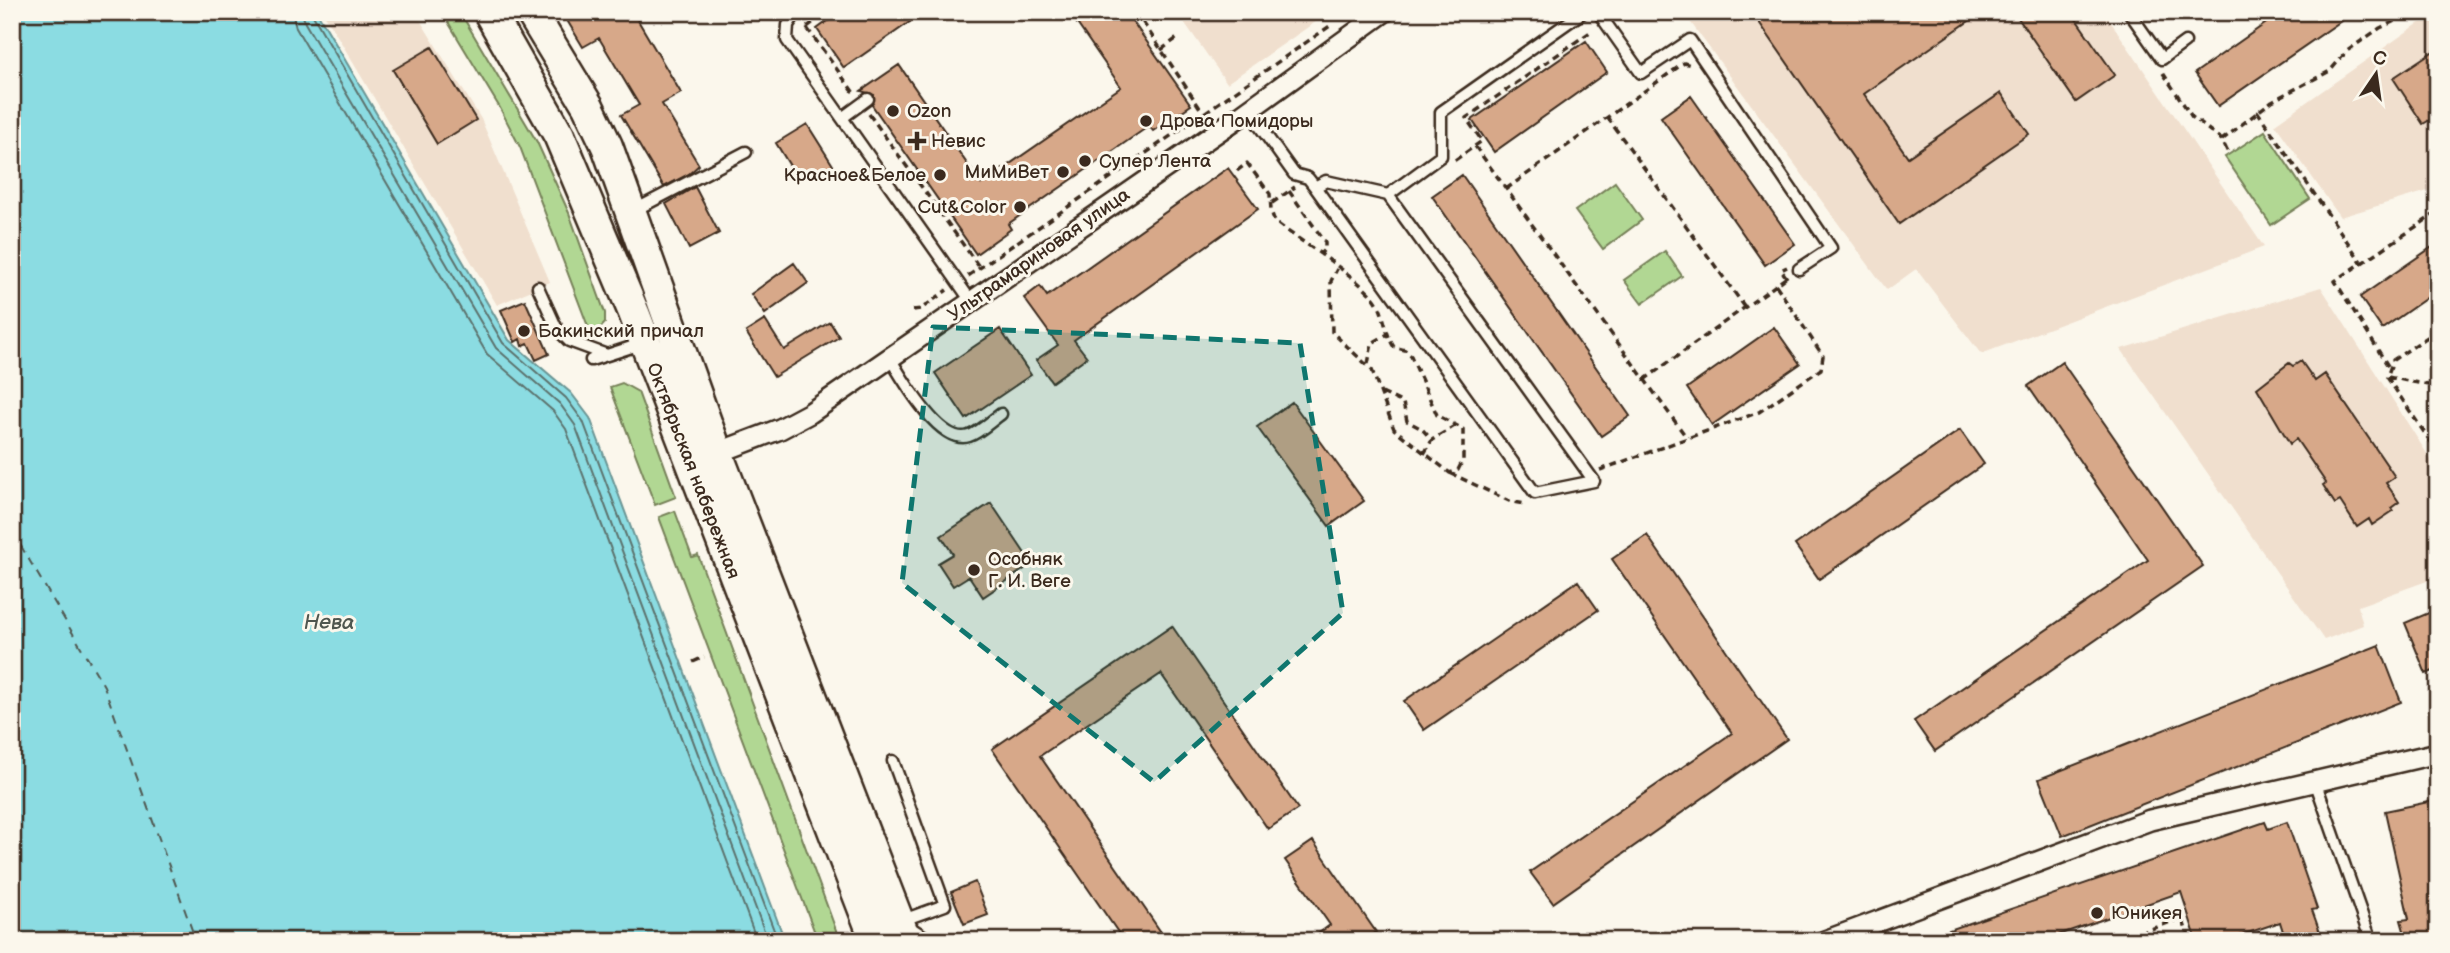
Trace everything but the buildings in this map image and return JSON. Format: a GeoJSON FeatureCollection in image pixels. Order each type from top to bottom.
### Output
{"type":"FeatureCollection","features":[{"type":"Feature","properties":{"kind":"main road","name":"Октябрьская набережная"},"geometry":{"type":"LineString","coordinates":[[489,12],[559,135],[645,342],[876,941]]}},
{"type":"Feature","properties":{"kind":"main road","name":"Октябрьская набережная"},"geometry":{"type":"LineString","coordinates":[[531,12],[588,106],[607,146],[717,453],[903,931]]}},
{"type":"Feature","properties":{"kind":"street","name":"Ультрамариновая улица"},"geometry":{"type":"LineString","coordinates":[[717,453],[780,429],[810,413],[1248,110],[1384,12]]}},
{"type":"Feature","properties":{"kind":"street"},"geometry":{"type":"LineString","coordinates":[[1825,941],[2150,820],[2438,753]]}},
{"type":"Feature","properties":{"kind":"lane"},"geometry":{"type":"LineString","coordinates":[[797,12],[788,25],[787,40],[971,301]]}},
{"type":"Feature","properties":{"kind":"lane"},"geometry":{"type":"LineString","coordinates":[[1388,195],[1441,156],[1441,112],[1583,12]]}},
{"type":"Feature","properties":{"kind":"lane"},"geometry":{"type":"LineString","coordinates":[[1598,12],[1641,73],[1690,40],[1831,248],[1795,267]]}},
{"type":"Feature","properties":{"kind":"lane"},"geometry":{"type":"LineString","coordinates":[[2129,12],[2162,59],[2185,41]]}},
{"type":"Feature","properties":{"kind":"lane"},"geometry":{"type":"LineString","coordinates":[[842,118],[865,102]]}},
{"type":"Feature","properties":{"kind":"lane"},"geometry":{"type":"LineString","coordinates":[[1248,110],[1294,174],[1308,178],[1315,187],[1535,493],[1594,481],[1388,195],[1326,181],[1315,187]]}},
{"type":"Feature","properties":{"kind":"lane"},"geometry":{"type":"LineString","coordinates":[[629,212],[746,152]]}},
{"type":"Feature","properties":{"kind":"lane"},"geometry":{"type":"LineString","coordinates":[[538,288],[556,329],[569,341],[607,355]]}},
{"type":"Feature","properties":{"kind":"lane"},"geometry":{"type":"LineString","coordinates":[[591,360],[645,342]]}},
{"type":"Feature","properties":{"kind":"lane"},"geometry":{"type":"LineString","coordinates":[[890,358],[931,418],[955,437],[968,437],[1001,414]]}},
{"type":"Feature","properties":{"kind":"lane"},"geometry":{"type":"LineString","coordinates":[[893,761],[945,905],[903,931]]}},
{"type":"Feature","properties":{"kind":"lane"},"geometry":{"type":"LineString","coordinates":[[2314,780],[2371,941]]}},
{"type":"Feature","properties":{"kind":"lane"},"geometry":{"type":"LineString","coordinates":[[903,931],[931,941]]}},
{"type":"Feature","properties":{"kind":"path"},"geometry":{"type":"LineString","coordinates":[[787,40],[828,12]]}},
{"type":"Feature","properties":{"kind":"path"},"geometry":{"type":"LineString","coordinates":[[1136,12],[1203,114]]}},
{"type":"Feature","properties":{"kind":"path"},"geometry":{"type":"LineString","coordinates":[[1142,21],[1154,12]]}},
{"type":"Feature","properties":{"kind":"path"},"geometry":{"type":"LineString","coordinates":[[2222,140],[2258,111],[2330,71],[2347,51],[2380,27],[2414,12]]}},
{"type":"Feature","properties":{"kind":"path"},"geometry":{"type":"LineString","coordinates":[[913,310],[921,309],[1339,20]]}},
{"type":"Feature","properties":{"kind":"path"},"geometry":{"type":"LineString","coordinates":[[807,28],[865,102],[980,268]]}},
{"type":"Feature","properties":{"kind":"path"},"geometry":{"type":"LineString","coordinates":[[1454,161],[1482,141],[1466,118],[1591,30],[1599,32]]}},
{"type":"Feature","properties":{"kind":"path"},"geometry":{"type":"LineString","coordinates":[[1161,50],[1180,36]]}},
{"type":"Feature","properties":{"kind":"path"},"geometry":{"type":"LineString","coordinates":[[1506,189],[1684,63],[1693,65]]}},
{"type":"Feature","properties":{"kind":"path"},"geometry":{"type":"LineString","coordinates":[[2162,70],[2192,117],[2222,140],[2229,155]]}},
{"type":"Feature","properties":{"kind":"path"},"geometry":{"type":"LineString","coordinates":[[2258,111],[2362,263]]}},
{"type":"Feature","properties":{"kind":"path"},"geometry":{"type":"LineString","coordinates":[[1607,117],[1745,307]]}},
{"type":"Feature","properties":{"kind":"path"},"geometry":{"type":"LineString","coordinates":[[1475,146],[1687,438]]}},
{"type":"Feature","properties":{"kind":"path"},"geometry":{"type":"LineString","coordinates":[[1237,170],[1247,163],[1272,203]]}},
{"type":"Feature","properties":{"kind":"path"},"geometry":{"type":"LineString","coordinates":[[1308,178],[1272,203],[1270,211],[1275,222],[1373,297],[1394,347],[1405,350],[1411,356],[1437,415],[1463,429],[1463,460],[1458,470],[1450,473]]}},
{"type":"Feature","properties":{"kind":"path"},"geometry":{"type":"LineString","coordinates":[[1289,191],[1325,242],[1325,249],[1319,255]]}},
{"type":"Feature","properties":{"kind":"path"},"geometry":{"type":"LineString","coordinates":[[2438,212],[2335,281],[2388,366],[2387,377],[2438,453]]}},
{"type":"Feature","properties":{"kind":"path"},"geometry":{"type":"LineString","coordinates":[[1787,278],[1781,270],[1795,267]]}},
{"type":"Feature","properties":{"kind":"path"},"geometry":{"type":"LineString","coordinates":[[1644,380],[1787,278],[1795,267]]}},
{"type":"Feature","properties":{"kind":"path"},"geometry":{"type":"LineString","coordinates":[[1337,269],[1331,281],[1332,332],[1368,364],[1394,429],[1450,473],[1509,501],[1528,504]]}},
{"type":"Feature","properties":{"kind":"path"},"geometry":{"type":"LineString","coordinates":[[1602,478],[1598,471],[1759,412],[1821,369],[1823,356],[1776,285]]}},
{"type":"Feature","properties":{"kind":"path"},"geometry":{"type":"LineString","coordinates":[[2388,366],[2438,330]]}},
{"type":"Feature","properties":{"kind":"path"},"geometry":{"type":"LineString","coordinates":[[1368,364],[1372,343],[1388,334]]}},
{"type":"Feature","properties":{"kind":"path"},"geometry":{"type":"LineString","coordinates":[[2387,377],[2438,387]]}},
{"type":"Feature","properties":{"kind":"path"},"geometry":{"type":"LineString","coordinates":[[1380,392],[1402,403],[1407,421],[1422,429],[1432,440]]}},
{"type":"Feature","properties":{"kind":"path"},"geometry":{"type":"LineString","coordinates":[[1424,455],[1432,440],[1458,424]]}},
{"type":"Feature","properties":{"kind":"path"},"geometry":{"type":"LineString","coordinates":[[693,662],[704,657]]}},
{"type":"Feature","properties":{"kind":"path"},"geometry":{"type":"LineString","coordinates":[[2117,941],[2182,918],[2190,941]]}},
{"type":"Feature","properties":{"kind":"path"},"geometry":{"type":"LineString","coordinates":[[2235,941],[2259,933],[2262,941]]}},
{"type":"Feature","properties":{"kind":"highlighted area"},"geometry":{"type":"Polygon","coordinates":[[[933,327],[1300,343],[1343,613],[1154,782],[902,583],[933,327]]]}},
{"type":"Feature","properties":{"kind":"shaded area"},"geometry":{"type":"Polygon","coordinates":[[[323,12],[415,12],[481,119],[550,282],[497,305],[323,12]]]}},
{"type":"Feature","properties":{"kind":"shaded area"},"geometry":{"type":"Polygon","coordinates":[[[1177,12],[1330,12],[1227,83],[1177,12]]]}},
{"type":"Feature","properties":{"kind":"shaded area"},"geometry":{"type":"Polygon","coordinates":[[[1683,12],[2104,12],[2264,247],[1981,354],[1916,269],[1887,290],[1683,12]]]}},
{"type":"Feature","properties":{"kind":"shaded area"},"geometry":{"type":"Polygon","coordinates":[[[2435,12],[2438,188],[2340,217],[2275,124],[2435,12]]]}},
{"type":"Feature","properties":{"kind":"shaded area"},"geometry":{"type":"Polygon","coordinates":[[[2321,287],[2438,471],[2438,577],[2358,606],[2363,625],[2324,640],[2121,349],[2321,287]]]}},
{"type":"Feature","properties":{"kind":"green space"},"geometry":{"type":"Polygon","coordinates":[[[442,12],[460,12],[537,142],[569,213],[605,313],[605,323],[592,337],[520,147],[500,108],[442,12]]]}},
{"type":"Feature","properties":{"kind":"green space"},"geometry":{"type":"Polygon","coordinates":[[[2265,131],[2310,199],[2271,225],[2225,157],[2265,131]]]}},
{"type":"Feature","properties":{"kind":"green space"},"geometry":{"type":"Polygon","coordinates":[[[1615,182],[1642,220],[1603,249],[1575,211],[1615,182]]]}},
{"type":"Feature","properties":{"kind":"green space"},"geometry":{"type":"Polygon","coordinates":[[[1665,251],[1682,276],[1642,304],[1624,280],[1665,251]]]}},
{"type":"Feature","properties":{"kind":"green space"},"geometry":{"type":"Polygon","coordinates":[[[622,383],[638,392],[676,497],[655,505],[610,387],[622,383]]]}},
{"type":"Feature","properties":{"kind":"green space"},"geometry":{"type":"Polygon","coordinates":[[[675,511],[692,557],[698,555],[840,941],[818,941],[659,517],[675,511]]]}},
{"type":"Feature","properties":{"kind":"water","name":"Нева"},"geometry":{"type":"Polygon","coordinates":[[[12,12],[317,12],[509,340],[571,393],[590,418],[785,941],[12,941],[12,12]]]}},
{"type":"Feature","properties":{"kind":"ferry route"},"geometry":{"type":"LineString","coordinates":[[12,531],[104,686],[196,941]]}},
{"type":"Feature","properties":{"kind":"place","name":"Ozon"},"geometry":{"type":"Point","coordinates":[893,111]}},
{"type":"Feature","properties":{"kind":"place","name":"Дрова Помидоры"},"geometry":{"type":"Point","coordinates":[1146,121]}},
{"type":"Feature","properties":{"kind":"place","name":"Невис"},"geometry":{"type":"Point","coordinates":[917,141]}},
{"type":"Feature","properties":{"kind":"place","name":"Супер Лента"},"geometry":{"type":"Point","coordinates":[1085,161]}},
{"type":"Feature","properties":{"kind":"place","name":"МиМиВет"},"geometry":{"type":"Point","coordinates":[1063,172]}},
{"type":"Feature","properties":{"kind":"place","name":"Красное&Белое"},"geometry":{"type":"Point","coordinates":[940,175]}},
{"type":"Feature","properties":{"kind":"place","name":"Cut&Color"},"geometry":{"type":"Point","coordinates":[1020,207]}},
{"type":"Feature","properties":{"kind":"place","name":"Бакинский причал"},"geometry":{"type":"Point","coordinates":[524,331]}},
{"type":"Feature","properties":{"kind":"place","name":"Особняк Г. И. Веге"},"geometry":{"type":"Point","coordinates":[974,570]}},
{"type":"Feature","properties":{"kind":"place","name":"Юникея"},"geometry":{"type":"Point","coordinates":[2097,913]}}]}
